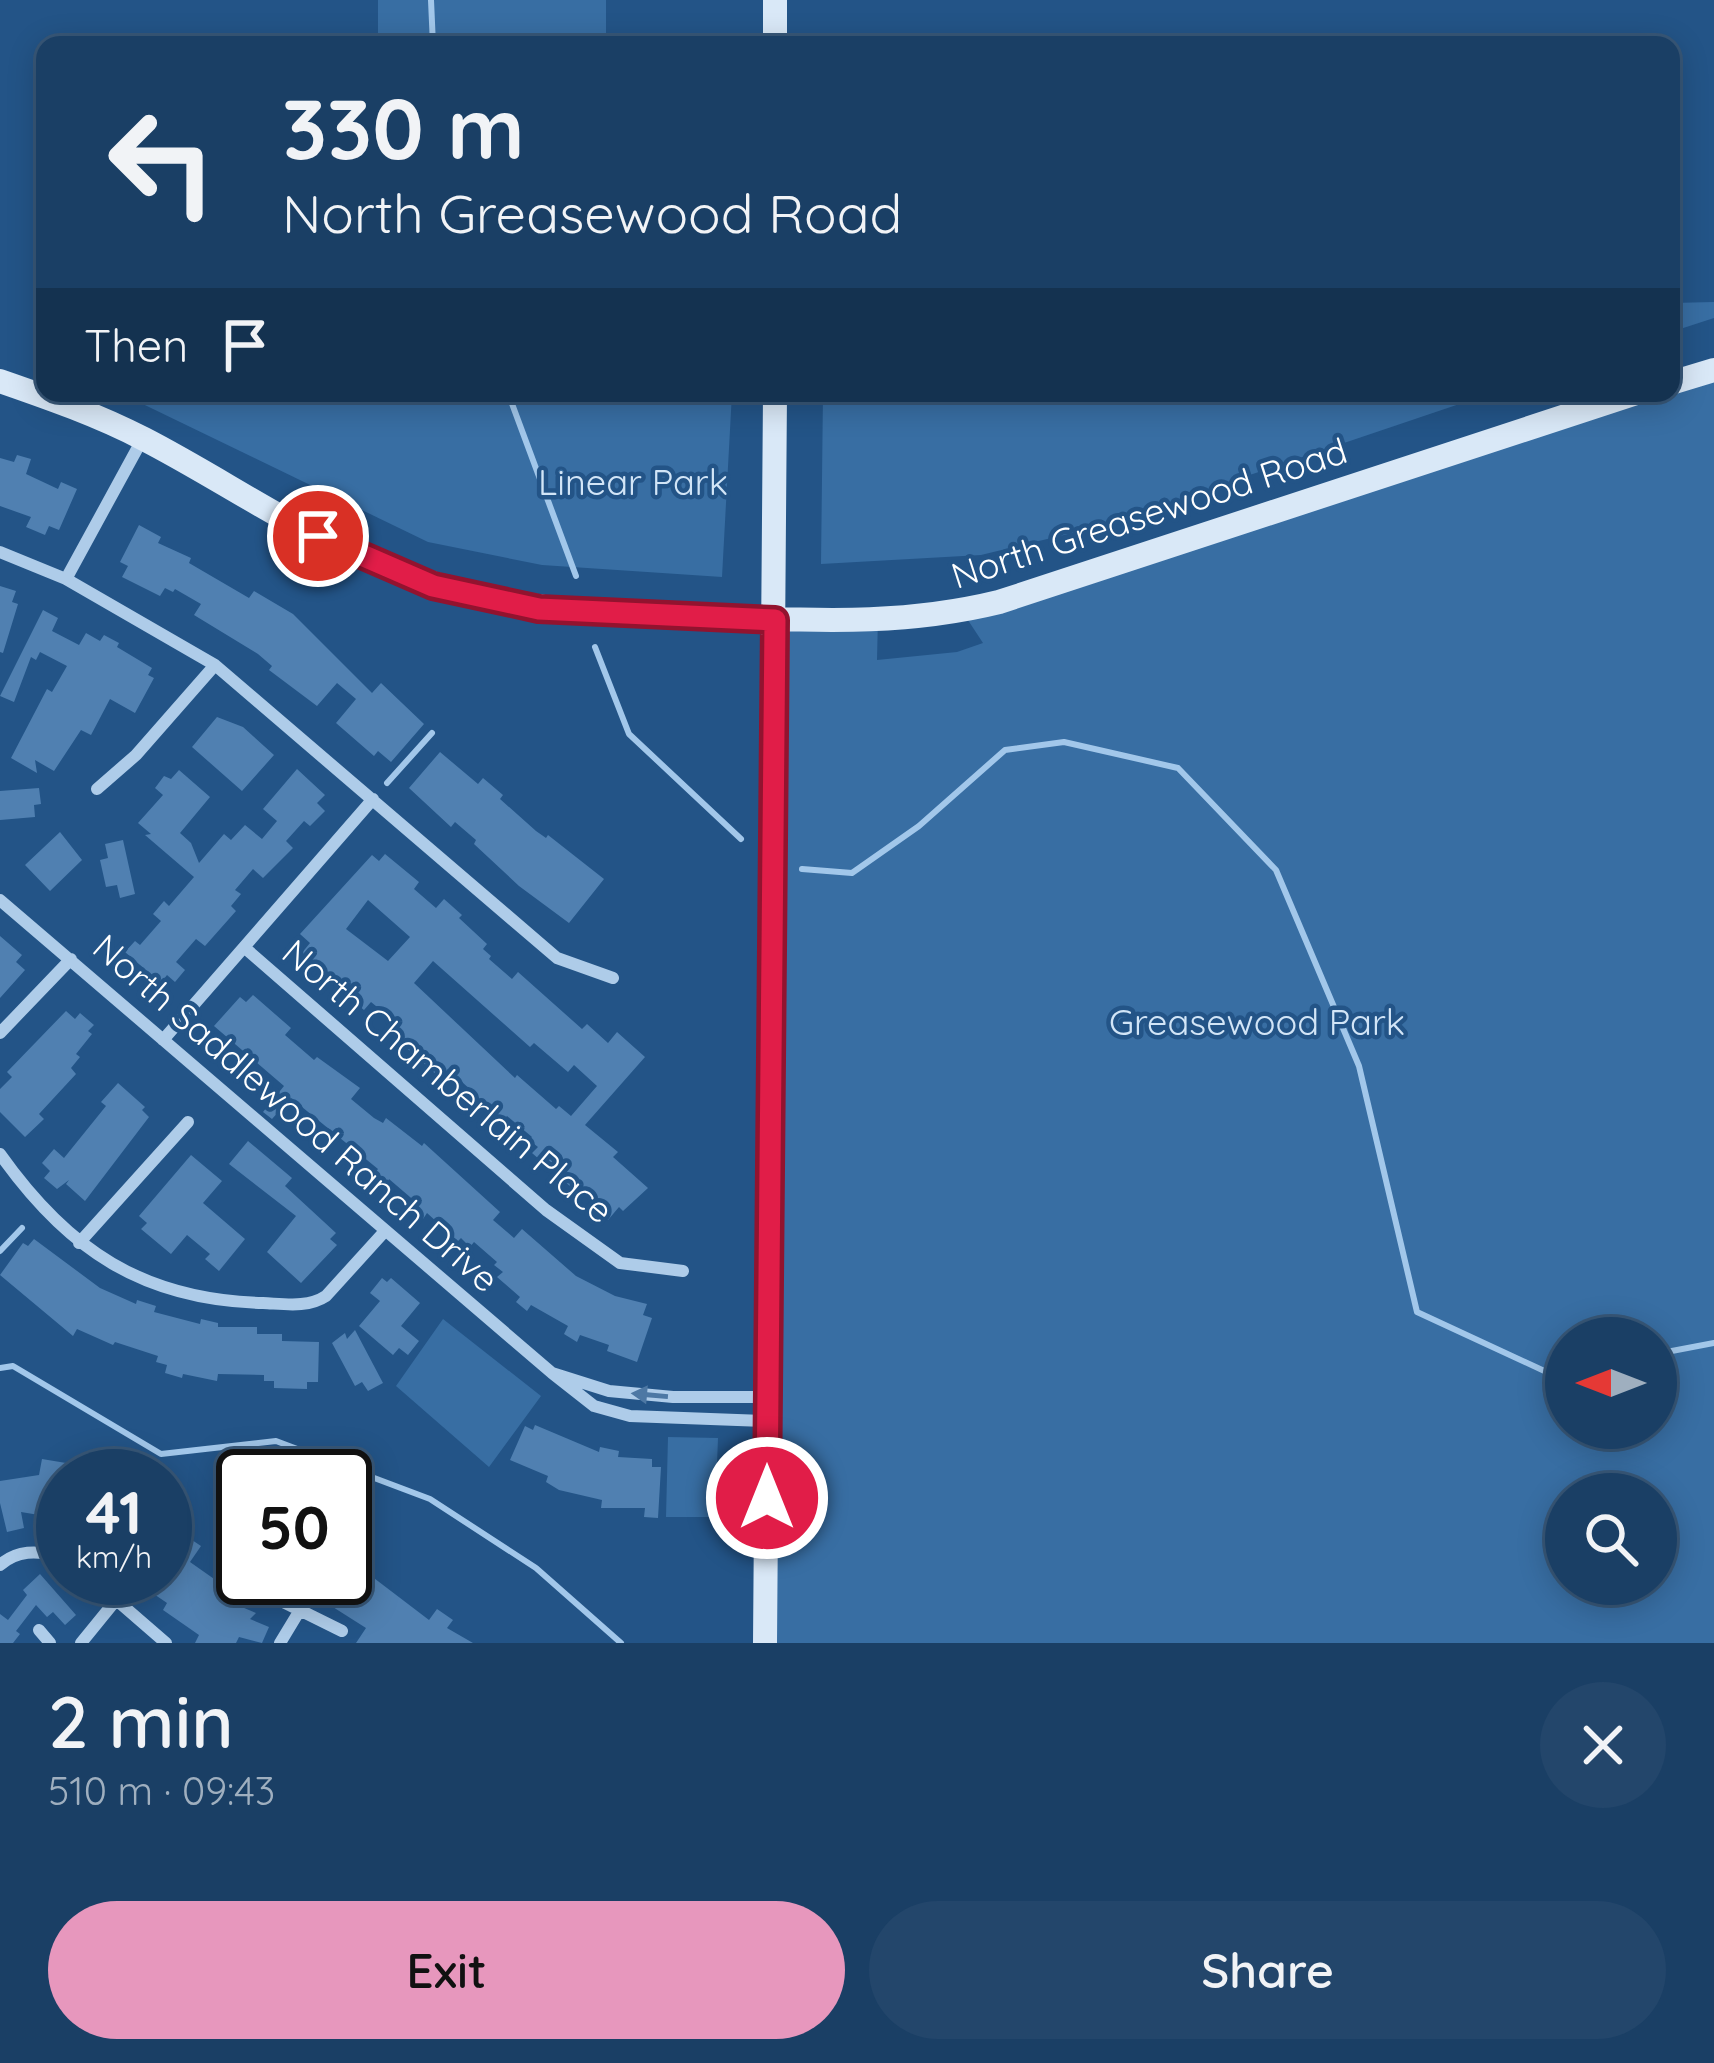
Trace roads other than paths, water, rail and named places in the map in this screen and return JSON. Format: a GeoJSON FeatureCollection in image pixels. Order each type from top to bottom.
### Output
{"type":"FeatureCollection","features":[{"type":"Feature","properties":{"kind":"main road"},"geometry":{"type":"LineString","coordinates":[[775,0],[775,36]]}},
{"type":"Feature","properties":{"kind":"main road"},"geometry":{"type":"LineString","coordinates":[[1680,380],[1714,370]]}},
{"type":"Feature","properties":{"kind":"main road","name":"North Greasewood Road"},"geometry":{"type":"LineString","coordinates":[[0,381],[36,394]]}},
{"type":"Feature","properties":{"kind":"main road","name":"North Greasewood Road"},"geometry":{"type":"LineString","coordinates":[[60,402],[143,438],[318,536],[433,586],[539,609],[775,620],[926,618],[999,602],[1609,402]]}},
{"type":"Feature","properties":{"kind":"main road"},"geometry":{"type":"LineString","coordinates":[[765,1643],[775,402]]}},
{"type":"Feature","properties":{"kind":"street"},"geometry":{"type":"LineString","coordinates":[[66,579],[143,438]]}},
{"type":"Feature","properties":{"kind":"street"},"geometry":{"type":"LineString","coordinates":[[0,552],[66,579],[215,665],[557,958],[613,978]]}},
{"type":"Feature","properties":{"kind":"street"},"geometry":{"type":"LineString","coordinates":[[97,789],[136,755],[215,665]]}},
{"type":"Feature","properties":{"kind":"street"},"geometry":{"type":"LineString","coordinates":[[163,1040],[373,800]]}},
{"type":"Feature","properties":{"kind":"street","name":"North Saddlewood Ranch Drive"},"geometry":{"type":"LineString","coordinates":[[0,900],[594,1406],[630,1416],[767,1409]]}},
{"type":"Feature","properties":{"kind":"street","name":"North Chamberlain Place"},"geometry":{"type":"LineString","coordinates":[[245,948],[546,1210],[620,1263],[683,1271]]}},
{"type":"Feature","properties":{"kind":"street"},"geometry":{"type":"LineString","coordinates":[[0,1033],[71,959]]}},
{"type":"Feature","properties":{"kind":"street"},"geometry":{"type":"LineString","coordinates":[[79,1244],[188,1122]]}},
{"type":"Feature","properties":{"kind":"street"},"geometry":{"type":"LineString","coordinates":[[0,1154],[79,1244],[132,1278],[232,1303],[315,1307],[385,1231]]}},
{"type":"Feature","properties":{"kind":"street","name":"North Saddlewood Ranch Drive"},"geometry":{"type":"LineString","coordinates":[[553,1373],[609,1391],[767,1409]]}},
{"type":"Feature","properties":{"kind":"street"},"geometry":{"type":"LineString","coordinates":[[0,1564],[10,1556],[36,1552]]}},
{"type":"Feature","properties":{"kind":"street"},"geometry":{"type":"LineString","coordinates":[[80,1643],[112,1605]]}},
{"type":"Feature","properties":{"kind":"street"},"geometry":{"type":"LineString","coordinates":[[122,1605],[166,1643]]}},
{"type":"Feature","properties":{"kind":"street"},"geometry":{"type":"LineString","coordinates":[[290,1605],[342,1631]]}},
{"type":"Feature","properties":{"kind":"street"},"geometry":{"type":"LineString","coordinates":[[280,1643],[300,1610]]}},
{"type":"Feature","properties":{"kind":"street"},"geometry":{"type":"LineString","coordinates":[[39,1630],[50,1643]]}},
{"type":"Feature","properties":{"kind":"waterway"},"geometry":{"type":"LineString","coordinates":[[431,0],[433,36]]}},
{"type":"Feature","properties":{"kind":"waterway"},"geometry":{"type":"LineString","coordinates":[[511,402],[576,576]]}},
{"type":"Feature","properties":{"kind":"waterway"},"geometry":{"type":"LineString","coordinates":[[595,647],[629,734],[741,839]]}},
{"type":"Feature","properties":{"kind":"waterway"},"geometry":{"type":"LineString","coordinates":[[387,783],[432,733]]}},
{"type":"Feature","properties":{"kind":"waterway"},"geometry":{"type":"LineString","coordinates":[[802,869],[852,873],[919,826],[1005,750],[1064,742],[1178,768],[1276,870],[1359,1066],[1417,1312],[1545,1371]]}},
{"type":"Feature","properties":{"kind":"waterway"},"geometry":{"type":"LineString","coordinates":[[0,1251],[22,1228]]}},
{"type":"Feature","properties":{"kind":"waterway"},"geometry":{"type":"LineString","coordinates":[[1677,1350],[1714,1343]]}},
{"type":"Feature","properties":{"kind":"waterway"},"geometry":{"type":"LineString","coordinates":[[0,1368],[13,1366],[161,1454],[276,1441],[430,1499],[536,1568],[621,1643]]}},
{"type":"Feature","properties":{"kind":"park label","name":"Linear Park"},"geometry":{"type":"Point","coordinates":[633,482]}},
{"type":"Feature","properties":{"kind":"park label","name":"Greasewood Park"},"geometry":{"type":"Point","coordinates":[1257,1022]}}]}
